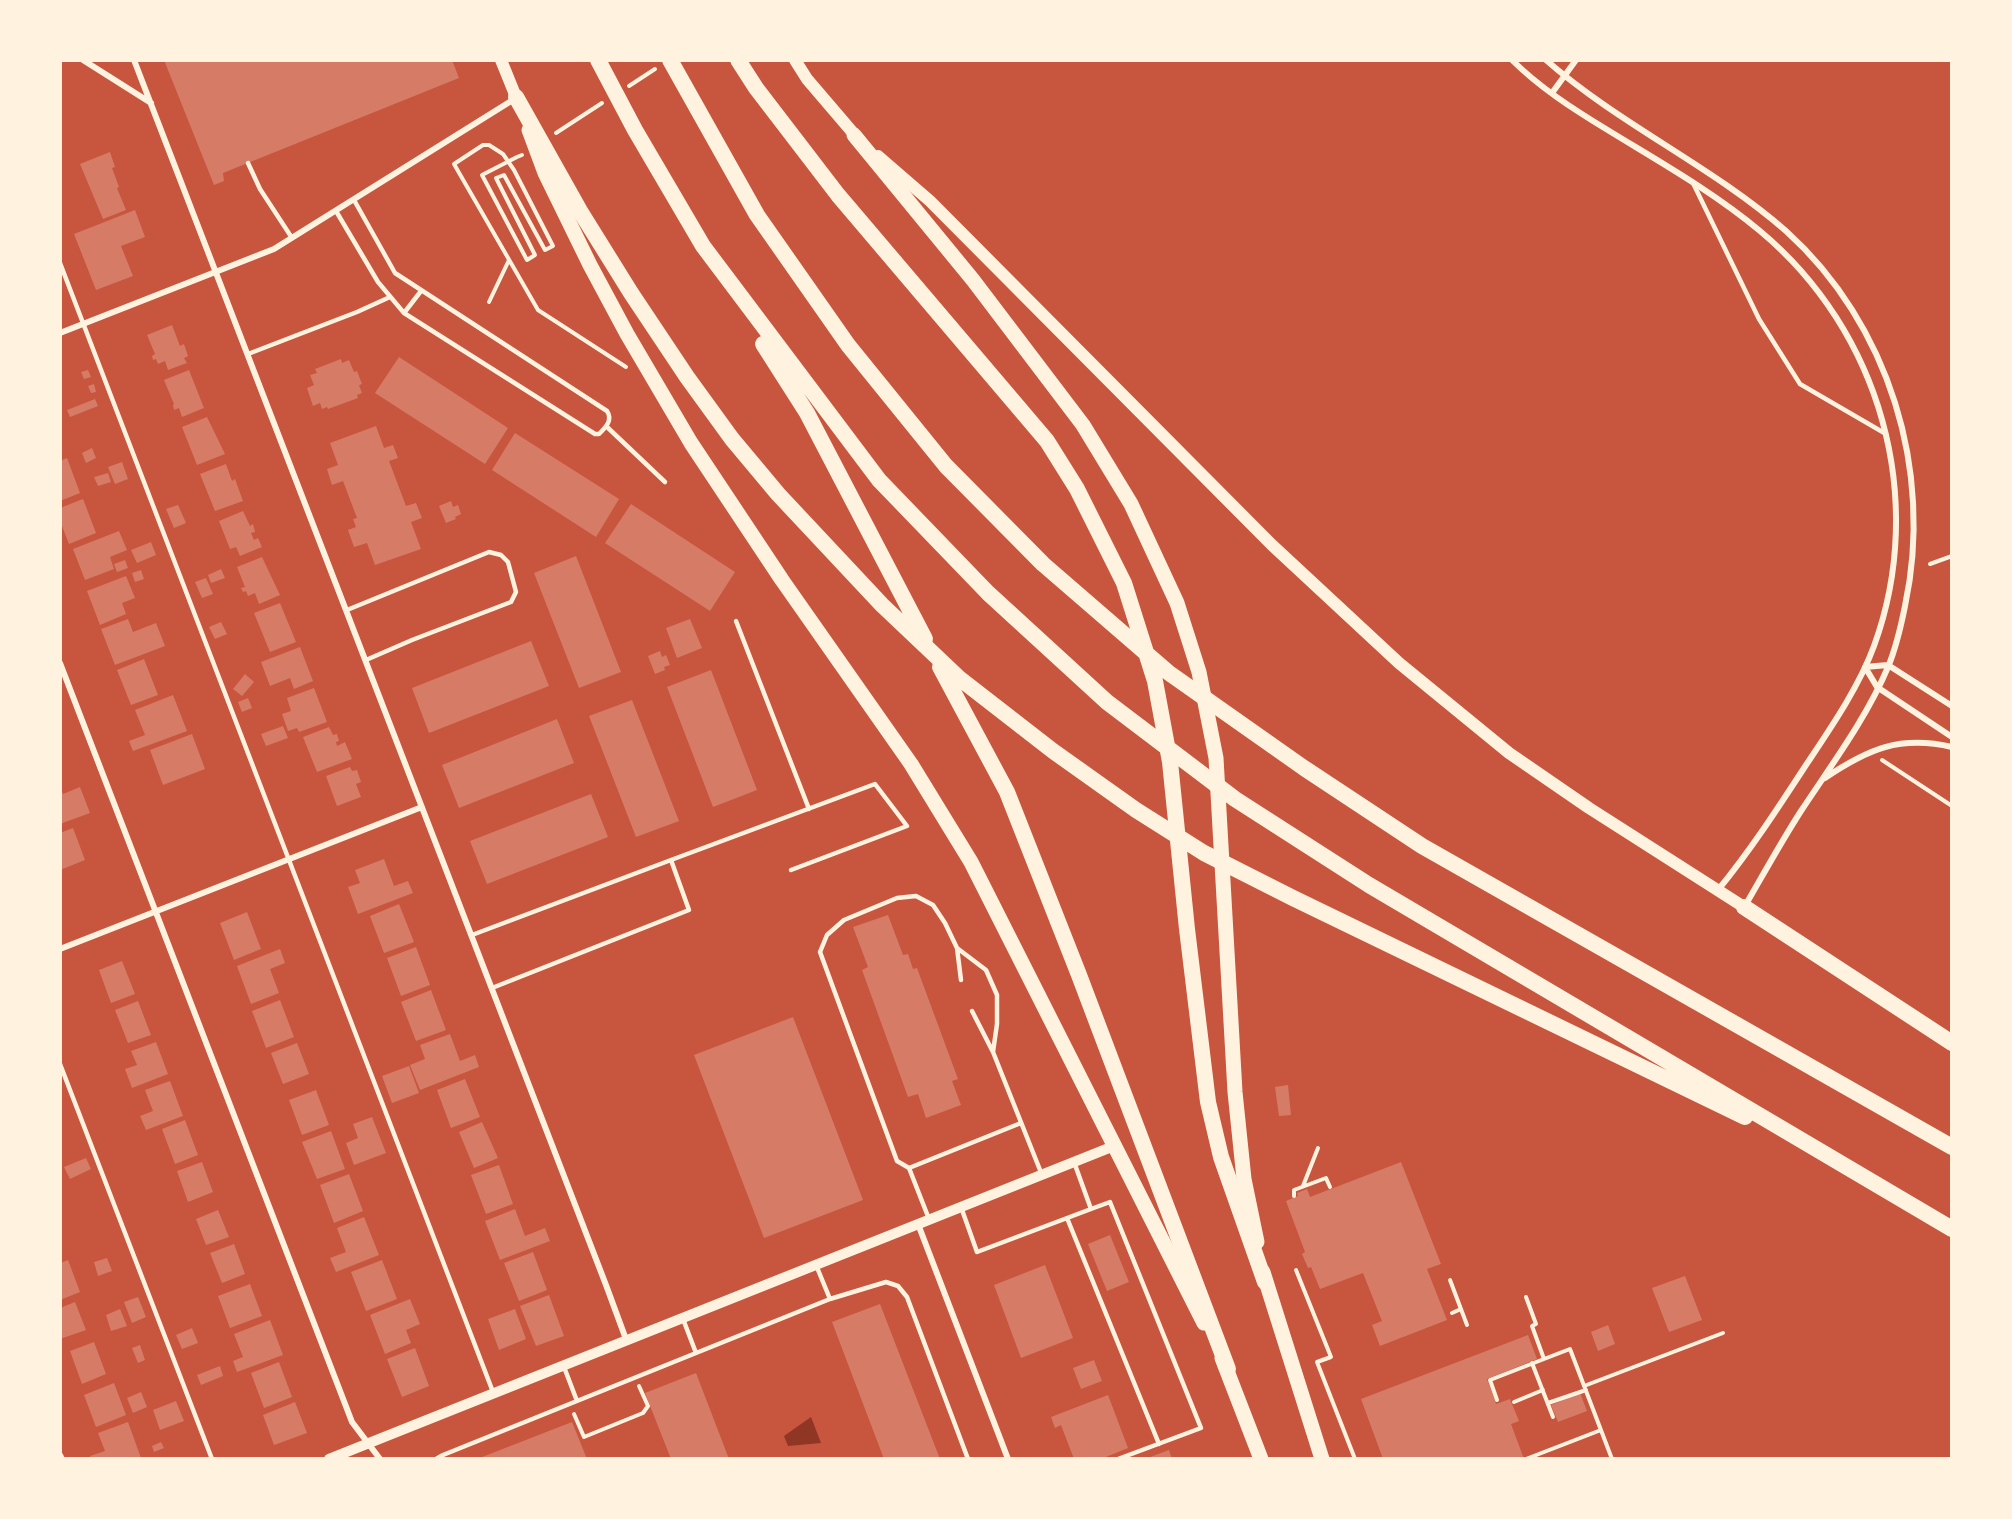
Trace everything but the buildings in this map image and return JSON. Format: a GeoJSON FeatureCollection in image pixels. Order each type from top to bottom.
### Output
{"type":"FeatureCollection","features":[{"type":"Feature","properties":{"kind":"highway"},"geometry":{"type":"LineString","coordinates":[[598,60],[634,130],[807,413],[1007,792],[1228,1369]]}},
{"type":"Feature","properties":{"kind":"highway"},"geometry":{"type":"LineString","coordinates":[[670,60],[757,215],[848,345],[946,466],[1043,564],[1169,673],[1304,768],[1422,846],[1952,1147]]}},
{"type":"Feature","properties":{"kind":"highway"},"geometry":{"type":"LineString","coordinates":[[738,60],[756,88],[838,195],[1047,441],[1077,489],[1124,583],[1155,681],[1170,762],[1211,1113],[1221,1157],[1265,1282]]}},
{"type":"Feature","properties":{"kind":"highway"},"geometry":{"type":"LineString","coordinates":[[516,97],[580,211],[631,293],[732,439],[778,494],[882,605],[959,678],[1053,751],[1136,810],[1204,853],[1854,1169]]}},
{"type":"Feature","properties":{"kind":"highway"},"geometry":{"type":"LineString","coordinates":[[703,246],[879,480],[988,593],[1107,702],[1235,798],[1369,885],[1854,1169],[1952,1229]]}},
{"type":"Feature","properties":{"kind":"highway"},"geometry":{"type":"LineString","coordinates":[[1744,907],[1952,1043]]}},
{"type":"Feature","properties":{"kind":"main road"},"geometry":{"type":"LineString","coordinates":[[501,60],[544,173],[627,334],[715,480],[911,764],[971,862],[1228,1369],[1261,1459]]}},
{"type":"Feature","properties":{"kind":"main road"},"geometry":{"type":"LineString","coordinates":[[795,60],[807,79],[973,280],[1083,425],[1131,504],[1177,603],[1199,672],[1216,758],[1235,1092],[1244,1179],[1265,1282],[1322,1459]]}},
{"type":"Feature","properties":{"kind":"main road"},"geometry":{"type":"LineString","coordinates":[[854,135],[930,201],[1272,544],[1399,663],[1509,753],[1589,808],[1744,907]]}},
{"type":"Feature","properties":{"kind":"street"},"geometry":{"type":"LineString","coordinates":[[83,60],[151,104]]}},
{"type":"Feature","properties":{"kind":"street"},"geometry":{"type":"LineString","coordinates":[[134,60],[627,1342]]}},
{"type":"Feature","properties":{"kind":"street"},"geometry":{"type":"LineString","coordinates":[[1512,60],[1568,105],[1692,182],[1737,213],[1786,253],[1827,302],[1855,347],[1871,384],[1886,434],[1896,484],[1897,523],[1894,563],[1881,626],[1865,667],[1820,744],[1739,864],[1718,890]]}},
{"type":"Feature","properties":{"kind":"street"},"geometry":{"type":"LineString","coordinates":[[1546,60],[1603,105],[1747,200],[1814,258],[1839,289],[1860,323],[1880,363],[1902,424],[1913,501],[1914,545],[1909,585],[1900,627],[1888,665],[1864,716],[1799,814],[1744,907]]}},
{"type":"Feature","properties":{"kind":"street"},"geometry":{"type":"LineString","coordinates":[[1552,93],[1576,60]]}},
{"type":"Feature","properties":{"kind":"street"},"geometry":{"type":"LineString","coordinates":[[60,333],[274,249],[516,97]]}},
{"type":"Feature","properties":{"kind":"street"},"geometry":{"type":"LineString","coordinates":[[60,663],[352,1422],[380,1459]]}},
{"type":"Feature","properties":{"kind":"street"},"geometry":{"type":"LineString","coordinates":[[1865,667],[1888,665],[1952,706]]}},
{"type":"Feature","properties":{"kind":"street"},"geometry":{"type":"LineString","coordinates":[[1865,667],[1877,687],[1952,737]]}},
{"type":"Feature","properties":{"kind":"street"},"geometry":{"type":"LineString","coordinates":[[1822,780],[1863,754],[1895,744],[1924,742],[1952,747]]}},
{"type":"Feature","properties":{"kind":"street"},"geometry":{"type":"LineString","coordinates":[[60,949],[422,807]]}},
{"type":"Feature","properties":{"kind":"street"},"geometry":{"type":"LineString","coordinates":[[329,1459],[1114,1146]]}},
{"type":"Feature","properties":{"kind":"street"},"geometry":{"type":"LineString","coordinates":[[918,1224],[1008,1459]]}},
{"type":"Feature","properties":{"kind":"street"},"geometry":{"type":"LineString","coordinates":[[60,1455],[62,1459]]}},
{"type":"Feature","properties":{"kind":"lane"},"geometry":{"type":"LineString","coordinates":[[248,163],[256,182],[292,238]]}},
{"type":"Feature","properties":{"kind":"lane"},"geometry":{"type":"LineString","coordinates":[[1692,182],[1759,319],[1800,384],[1886,434]]}},
{"type":"Feature","properties":{"kind":"lane"},"geometry":{"type":"LineString","coordinates":[[336,211],[378,282],[404,313],[595,434],[599,434],[610,421],[608,411],[394,273],[354,200]]}},
{"type":"Feature","properties":{"kind":"lane"},"geometry":{"type":"LineString","coordinates":[[60,263],[494,1394]]}},
{"type":"Feature","properties":{"kind":"lane"},"geometry":{"type":"LineString","coordinates":[[404,313],[421,291]]}},
{"type":"Feature","properties":{"kind":"lane"},"geometry":{"type":"LineString","coordinates":[[248,354],[390,297]]}},
{"type":"Feature","properties":{"kind":"lane"},"geometry":{"type":"LineString","coordinates":[[606,426],[665,482]]}},
{"type":"Feature","properties":{"kind":"lane"},"geometry":{"type":"LineString","coordinates":[[347,610],[489,552],[501,555],[508,562],[516,592],[511,602],[366,660]]}},
{"type":"Feature","properties":{"kind":"lane"},"geometry":{"type":"LineString","coordinates":[[736,621],[809,808]]}},
{"type":"Feature","properties":{"kind":"lane"},"geometry":{"type":"LineString","coordinates":[[472,935],[875,784],[908,826],[791,870]]}},
{"type":"Feature","properties":{"kind":"lane"},"geometry":{"type":"LineString","coordinates":[[492,988],[688,910],[671,860]]}},
{"type":"Feature","properties":{"kind":"lane"},"geometry":{"type":"LineString","coordinates":[[929,1219],[909,1168],[897,1161],[820,952],[827,935],[844,920],[897,898],[916,896],[933,905],[945,923],[957,948],[961,980]]}},
{"type":"Feature","properties":{"kind":"lane"},"geometry":{"type":"LineString","coordinates":[[957,948],[986,970],[997,995],[997,1024],[993,1052]]}},
{"type":"Feature","properties":{"kind":"lane"},"geometry":{"type":"LineString","coordinates":[[972,1011],[993,1052],[1042,1175]]}},
{"type":"Feature","properties":{"kind":"lane"},"geometry":{"type":"LineString","coordinates":[[60,1064],[212,1459]]}},
{"type":"Feature","properties":{"kind":"lane"},"geometry":{"type":"LineString","coordinates":[[909,1168],[1022,1123]]}},
{"type":"Feature","properties":{"kind":"lane"},"geometry":{"type":"LineString","coordinates":[[1074,1162],[1090,1209]]}},
{"type":"Feature","properties":{"kind":"lane"},"geometry":{"type":"LineString","coordinates":[[961,1207],[977,1252],[1110,1202],[1201,1428],[1118,1459]]}},
{"type":"Feature","properties":{"kind":"lane"},"geometry":{"type":"LineString","coordinates":[[1067,1218],[1159,1444]]}},
{"type":"Feature","properties":{"kind":"lane"},"geometry":{"type":"LineString","coordinates":[[816,1265],[830,1299]]}},
{"type":"Feature","properties":{"kind":"lane"},"geometry":{"type":"LineString","coordinates":[[436,1459],[830,1299],[886,1282],[898,1286],[907,1297],[968,1459]]}},
{"type":"Feature","properties":{"kind":"lane"},"geometry":{"type":"LineString","coordinates":[[683,1319],[696,1353]]}},
{"type":"Feature","properties":{"kind":"lane"},"geometry":{"type":"LineString","coordinates":[[564,1367],[577,1401]]}},
{"type":"Feature","properties":{"kind":"path"},"geometry":{"type":"LineString","coordinates":[[514,170],[503,154],[489,145],[483,145],[454,164],[538,310],[632,370]]}},
{"type":"Feature","properties":{"kind":"path"},"geometry":{"type":"LineString","coordinates":[[489,302],[509,260]]}},
{"type":"Feature","properties":{"kind":"path"},"geometry":{"type":"LineString","coordinates":[[1930,564],[1952,556]]}},
{"type":"Feature","properties":{"kind":"path"},"geometry":{"type":"LineString","coordinates":[[1880,759],[1952,806]]}},
{"type":"Feature","properties":{"kind":"path"},"geometry":{"type":"LineString","coordinates":[[1303,1187],[1318,1148]]}},
{"type":"Feature","properties":{"kind":"path"},"geometry":{"type":"LineString","coordinates":[[1294,1196],[1294,1190],[1326,1178],[1330,1187]]}},
{"type":"Feature","properties":{"kind":"path"},"geometry":{"type":"LineString","coordinates":[[1296,1270],[1331,1357],[1317,1362],[1355,1459]]}},
{"type":"Feature","properties":{"kind":"path"},"geometry":{"type":"LineString","coordinates":[[1450,1280],[1467,1325]]}},
{"type":"Feature","properties":{"kind":"path"},"geometry":{"type":"LineString","coordinates":[[1526,1297],[1536,1324],[1532,1326],[1544,1359]]}},
{"type":"Feature","properties":{"kind":"path"},"geometry":{"type":"LineString","coordinates":[[1452,1313],[1461,1310]]}},
{"type":"Feature","properties":{"kind":"path"},"geometry":{"type":"LineString","coordinates":[[1548,1403],[1723,1333]]}},
{"type":"Feature","properties":{"kind":"path"},"geometry":{"type":"LineString","coordinates":[[1497,1400],[1490,1380],[1570,1348],[1612,1459]]}},
{"type":"Feature","properties":{"kind":"path"},"geometry":{"type":"LineString","coordinates":[[1532,1363],[1553,1417]]}},
{"type":"Feature","properties":{"kind":"path"},"geometry":{"type":"LineString","coordinates":[[569,1404],[584,1437],[643,1413],[648,1406],[634,1378]]}},
{"type":"Feature","properties":{"kind":"path"},"geometry":{"type":"LineString","coordinates":[[1514,1402],[1544,1390]]}},
{"type":"Feature","properties":{"kind":"path"},"geometry":{"type":"LineString","coordinates":[[1526,1459],[1601,1430]]}},
{"type":"Feature","properties":{"kind":"shaded area"},"geometry":{"type":"Polygon","coordinates":[[[811,1417],[821,1443],[788,1446],[784,1436],[811,1417]]]}}]}
